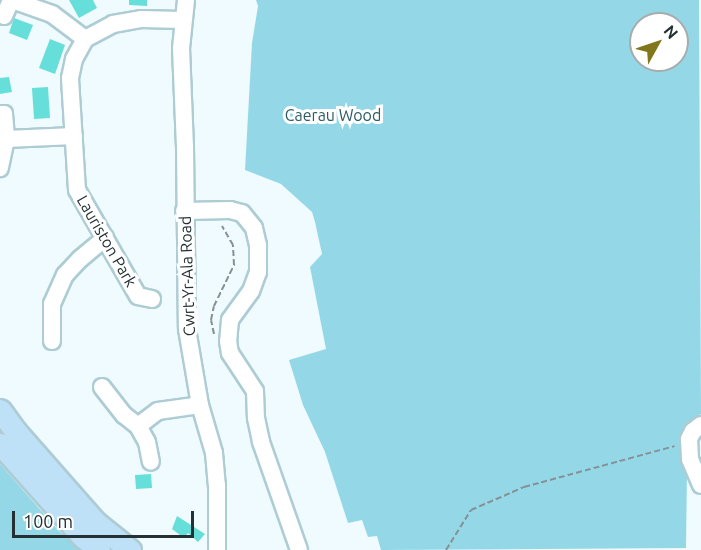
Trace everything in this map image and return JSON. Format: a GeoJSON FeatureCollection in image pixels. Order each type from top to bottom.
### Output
{"type":"FeatureCollection","features":[{"type":"Feature","properties":{"kind":"main road"},"geometry":{"type":"LineString","coordinates":[[0,410],[16,432],[95,522],[130,550]]}},
{"type":"Feature","properties":{"kind":"main road"},"geometry":{"type":"LineString","coordinates":[[0,444],[82,536],[99,550]]}},
{"type":"Feature","properties":{"kind":"street"},"geometry":{"type":"LineString","coordinates":[[4,16],[11,0],[52,14],[85,39],[113,24],[141,19],[182,20]]}},
{"type":"Feature","properties":{"kind":"street","name":"Cwrt-Yr-Ala Road"},"geometry":{"type":"LineString","coordinates":[[186,0],[182,20],[187,329],[200,405],[214,453],[217,485],[217,550]]}},
{"type":"Feature","properties":{"kind":"street","name":"Lauriston Park"},"geometry":{"type":"LineString","coordinates":[[85,39],[74,59],[70,78],[77,190],[138,296],[152,299]]}},
{"type":"Feature","properties":{"kind":"street"},"geometry":{"type":"LineString","coordinates":[[0,168],[6,139],[2,114]]}},
{"type":"Feature","properties":{"kind":"street"},"geometry":{"type":"LineString","coordinates":[[6,139],[74,136]]}},
{"type":"Feature","properties":{"kind":"street"},"geometry":{"type":"LineString","coordinates":[[184,211],[214,210],[242,213],[254,228],[258,245],[258,272],[250,291],[230,320],[228,341],[230,353],[255,391],[256,418],[280,519],[299,550]]}},
{"type":"Feature","properties":{"kind":"street"},"geometry":{"type":"LineString","coordinates":[[52,341],[60,320],[52,304],[65,275],[105,238]]}},
{"type":"Feature","properties":{"kind":"street"},"geometry":{"type":"LineString","coordinates":[[102,387],[124,416],[138,426],[147,442],[152,462]]}},
{"type":"Feature","properties":{"kind":"street"},"geometry":{"type":"LineString","coordinates":[[138,426],[158,411],[200,405]]}},
{"type":"Feature","properties":{"kind":"street"},"geometry":{"type":"LineString","coordinates":[[701,425],[693,431],[689,440],[690,459],[701,485]]}},
{"type":"Feature","properties":{"kind":"path"},"geometry":{"type":"LineString","coordinates":[[214,210],[217,218],[230,234],[234,254],[229,279],[214,306],[211,321],[215,344]]}},
{"type":"Feature","properties":{"kind":"path"},"geometry":{"type":"LineString","coordinates":[[446,550],[471,510],[524,487],[664,450],[689,440]]}},
{"type":"Feature","properties":{"kind":"green space","name":"Caerau Wood"},"geometry":{"type":"Polygon","coordinates":[[[256,0],[699,0],[701,414],[685,424],[682,448],[687,471],[686,548],[381,550],[377,536],[368,537],[362,520],[348,523],[325,452],[303,405],[289,360],[326,349],[310,267],[322,254],[315,222],[312,212],[281,184],[245,170],[252,43],[258,6],[256,0]]]}},
{"type":"Feature","properties":{"kind":"green space"},"geometry":{"type":"Polygon","coordinates":[[[0,464],[59,531],[82,550],[0,550],[0,464]]]}},
{"type":"Feature","properties":{"kind":"building"},"geometry":{"type":"Polygon","coordinates":[[[69,0],[93,0],[97,8],[79,18],[69,0]]]}},
{"type":"Feature","properties":{"kind":"building"},"geometry":{"type":"Polygon","coordinates":[[[129,0],[147,0],[147,6],[129,5],[129,0]]]}},
{"type":"Feature","properties":{"kind":"building"},"geometry":{"type":"Polygon","coordinates":[[[14,18],[33,25],[27,40],[9,33],[14,18]]]}},
{"type":"Feature","properties":{"kind":"building"},"geometry":{"type":"Polygon","coordinates":[[[50,39],[65,45],[55,74],[39,68],[50,39]]]}},
{"type":"Feature","properties":{"kind":"building"},"geometry":{"type":"Polygon","coordinates":[[[9,77],[12,92],[0,94],[0,78],[9,77]]]}},
{"type":"Feature","properties":{"kind":"building"},"geometry":{"type":"Polygon","coordinates":[[[48,87],[50,118],[34,119],[32,88],[48,87]]]}},
{"type":"Feature","properties":{"kind":"building"},"geometry":{"type":"Polygon","coordinates":[[[151,474],[152,488],[136,489],[135,475],[151,474]]]}},
{"type":"Feature","properties":{"kind":"building"},"geometry":{"type":"Polygon","coordinates":[[[177,516],[205,534],[198,542],[188,533],[184,538],[172,529],[177,516]]]}}]}
